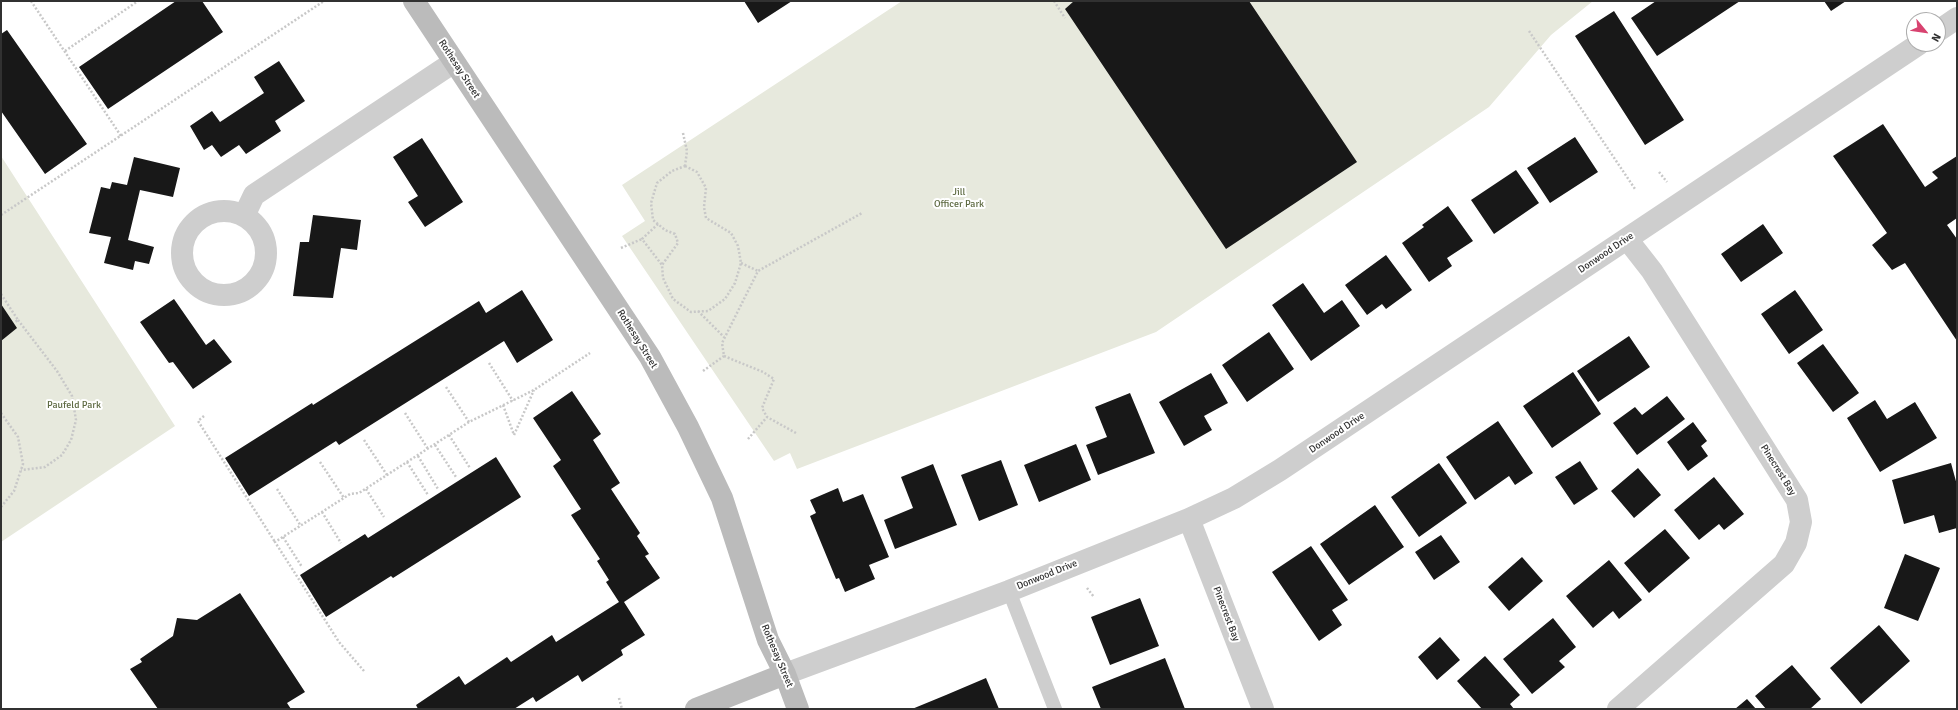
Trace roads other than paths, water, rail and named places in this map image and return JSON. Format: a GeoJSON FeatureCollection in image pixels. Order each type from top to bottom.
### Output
{"type":"FeatureCollection","features":[{"type":"Feature","properties":{"kind":"street","name":"Rothesay Street"},"geometry":{"type":"LineString","coordinates":[[414,1],[650,357],[688,427],[722,498],[768,640],[785,674],[798,709]]}},
{"type":"Feature","properties":{"kind":"street"},"geometry":{"type":"LineString","coordinates":[[1946,26],[1957,18]]}},
{"type":"Feature","properties":{"kind":"street","name":"Donwood Drive"},"geometry":{"type":"LineString","coordinates":[[696,709],[785,674],[1009,591],[1189,519],[1234,498],[1280,470],[1907,52]]}},
{"type":"Feature","properties":{"kind":"street"},"geometry":{"type":"LineString","coordinates":[[244,216],[254,195],[454,62]]}},
{"type":"Feature","properties":{"kind":"street","name":"Pinecrest Bay"},"geometry":{"type":"LineString","coordinates":[[1618,709],[1784,564],[1796,543],[1801,522],[1797,500],[1652,271],[1627,239]]}},
{"type":"Feature","properties":{"kind":"street","name":"Pinecrest Bay"},"geometry":{"type":"LineString","coordinates":[[1189,519],[1263,709]]}},
{"type":"Feature","properties":{"kind":"lane"},"geometry":{"type":"LineString","coordinates":[[1009,591],[1055,709]]}},
{"type":"Feature","properties":{"kind":"park label","name":"Jill Officer Park"},"geometry":{"type":"Point","coordinates":[959,198]}},
{"type":"Feature","properties":{"kind":"park label","name":"Paufeld Park"},"geometry":{"type":"Point","coordinates":[74,405]}}]}
